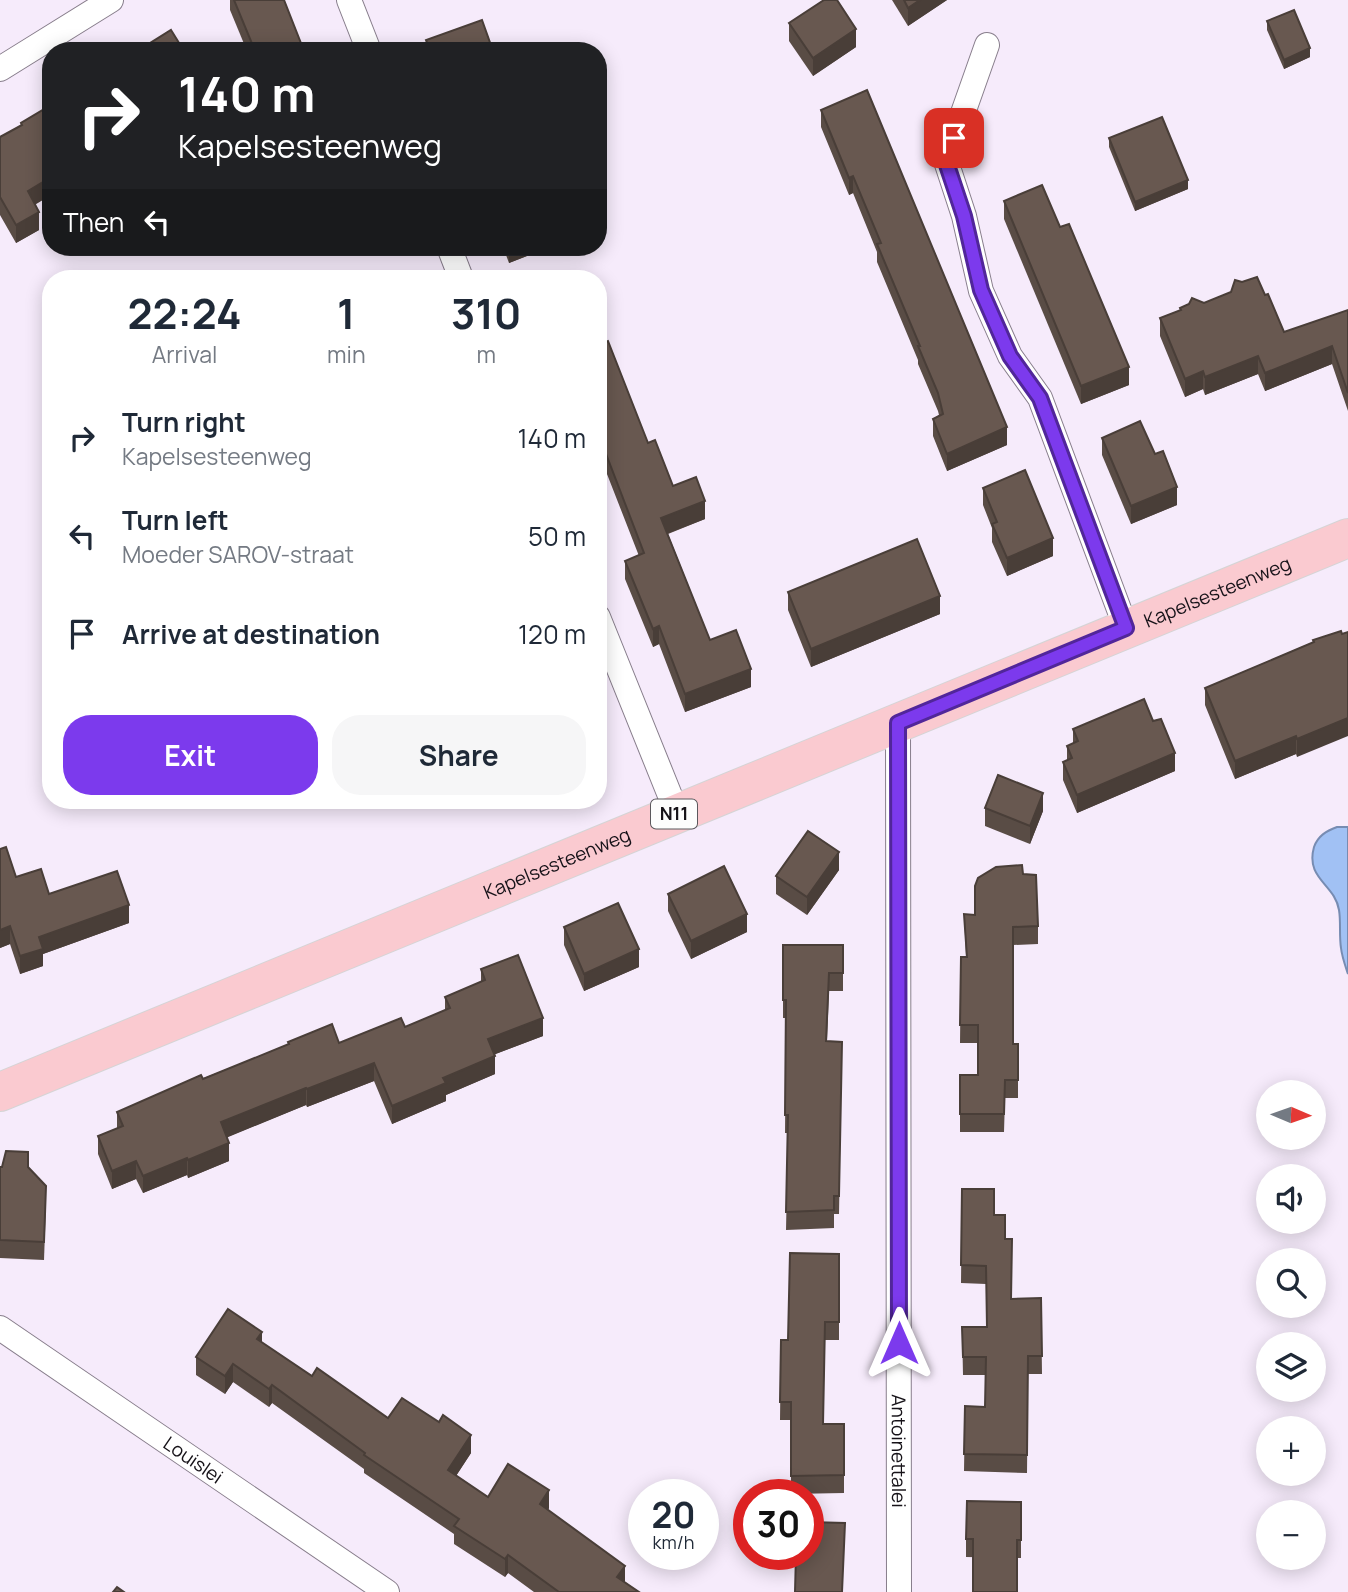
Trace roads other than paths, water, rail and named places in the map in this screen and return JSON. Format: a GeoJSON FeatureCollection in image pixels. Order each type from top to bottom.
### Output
{"type":"FeatureCollection","features":[{"type":"Feature","properties":{"kind":"main road","name":"Kapelsesteenweg"},"geometry":{"type":"LineString","coordinates":[[0,1092],[1348,538]]}},
{"type":"Feature","properties":{"kind":"street"},"geometry":{"type":"LineString","coordinates":[[43,42],[111,0]]}},
{"type":"Feature","properties":{"kind":"street"},"geometry":{"type":"LineString","coordinates":[[349,0],[365,42]]}},
{"type":"Feature","properties":{"kind":"street"},"geometry":{"type":"LineString","coordinates":[[0,69],[42,43]]}},
{"type":"Feature","properties":{"kind":"street"},"geometry":{"type":"LineString","coordinates":[[987,45],[946,162],[964,216],[981,290],[1010,356],[1040,398],[1126,628]]}},
{"type":"Feature","properties":{"kind":"street"},"geometry":{"type":"LineString","coordinates":[[607,639],[677,813]]}},
{"type":"Feature","properties":{"kind":"street","name":"Antoinettalei"},"geometry":{"type":"LineString","coordinates":[[898,723],[899,1592]]}},
{"type":"Feature","properties":{"kind":"street","name":"Louislei"},"geometry":{"type":"LineString","coordinates":[[0,1328],[387,1592]]}},
{"type":"Feature","properties":{"kind":"water"},"geometry":{"type":"Polygon","coordinates":[[[1337,827],[1348,827],[1348,974],[1341,951],[1340,915],[1336,901],[1317,874],[1312,858],[1318,840],[1337,827]]]}}]}
